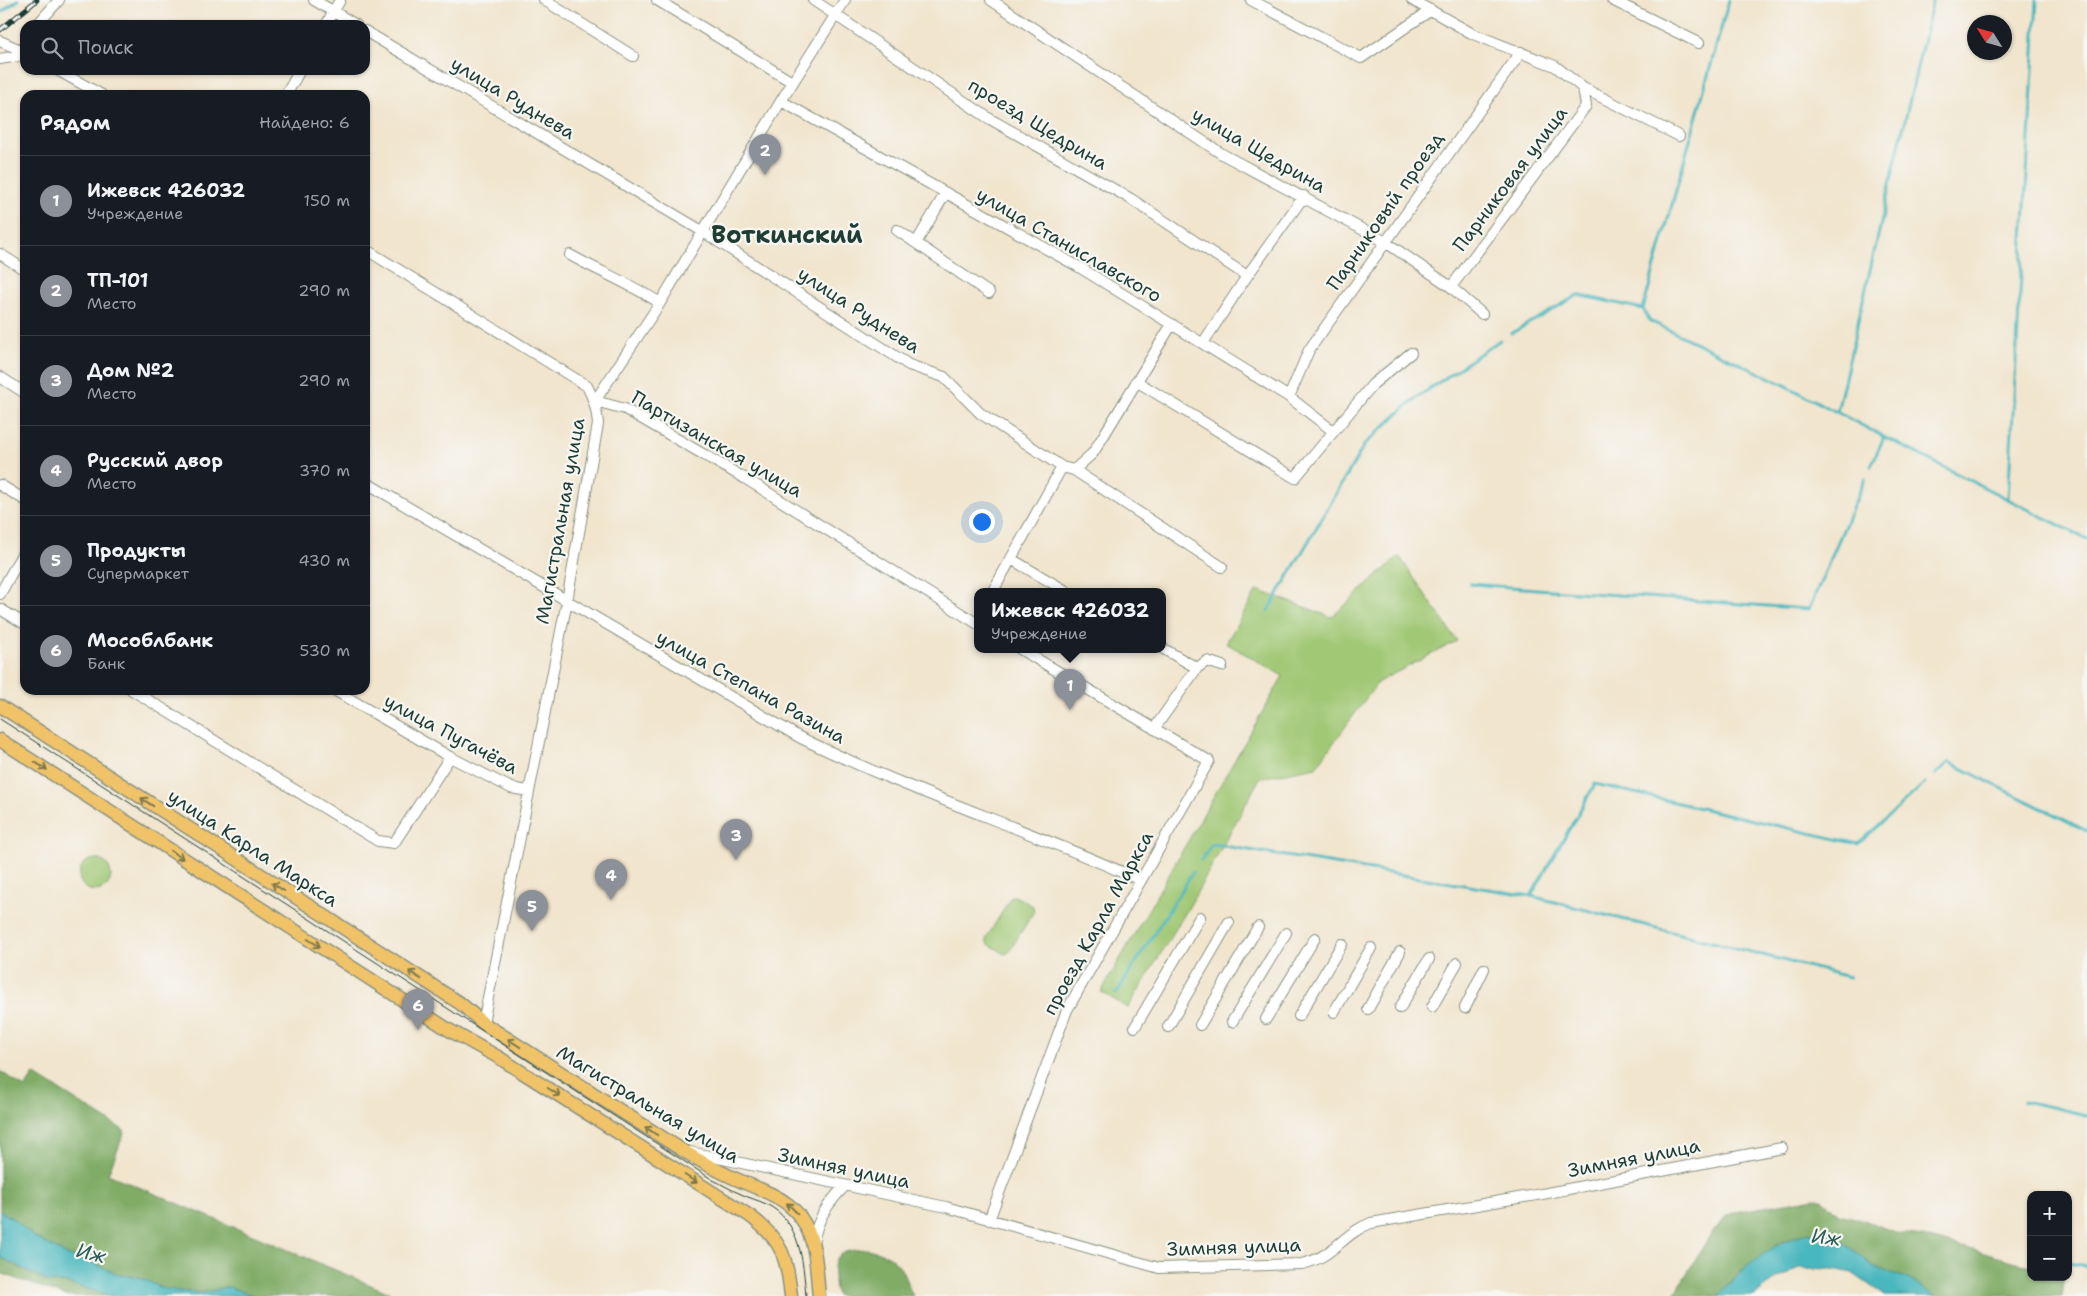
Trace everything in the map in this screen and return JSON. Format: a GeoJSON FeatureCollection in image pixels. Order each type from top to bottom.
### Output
{"type":"FeatureCollection","features":[{"type":"Feature","properties":{"kind":"main road","name":"улица Карла Маркса"},"geometry":{"type":"LineString","coordinates":[[0,706],[461,1004],[484,1023]]}},
{"type":"Feature","properties":{"kind":"main road"},"geometry":{"type":"LineString","coordinates":[[0,740],[435,1021],[479,1045]]}},
{"type":"Feature","properties":{"kind":"main road","name":"Магистральная улица"},"geometry":{"type":"LineString","coordinates":[[791,1296],[788,1271],[779,1243],[764,1227],[750,1216],[479,1045],[484,1023],[682,1150],[716,1170],[776,1195],[792,1206],[805,1222],[813,1243],[819,1296]]}},
{"type":"Feature","properties":{"kind":"street"},"geometry":{"type":"LineString","coordinates":[[41,20],[59,0]]}},
{"type":"Feature","properties":{"kind":"street"},"geometry":{"type":"LineString","coordinates":[[314,0],[347,20]]}},
{"type":"Feature","properties":{"kind":"street"},"geometry":{"type":"LineString","coordinates":[[329,20],[340,0]]}},
{"type":"Feature","properties":{"kind":"street"},"geometry":{"type":"LineString","coordinates":[[544,0],[633,56]]}},
{"type":"Feature","properties":{"kind":"street"},"geometry":{"type":"LineString","coordinates":[[657,0],[792,82]]}},
{"type":"Feature","properties":{"kind":"street","name":"проезд Щедрина"},"geometry":{"type":"LineString","coordinates":[[814,0],[990,119],[1131,199],[1246,276]]}},
{"type":"Feature","properties":{"kind":"street","name":"Магистральная улица"},"geometry":{"type":"LineString","coordinates":[[484,1023],[528,791],[567,601],[598,424],[595,401],[660,302],[792,82],[845,0]]}},
{"type":"Feature","properties":{"kind":"street","name":"улица Щедрина"},"geometry":{"type":"LineString","coordinates":[[992,0],[1222,154],[1304,196],[1384,241],[1452,287],[1482,314]]}},
{"type":"Feature","properties":{"kind":"street"},"geometry":{"type":"LineString","coordinates":[[1251,0],[1361,58],[1430,10]]}},
{"type":"Feature","properties":{"kind":"street"},"geometry":{"type":"LineString","coordinates":[[1412,0],[1473,34],[1555,66],[1583,88],[1679,136]]}},
{"type":"Feature","properties":{"kind":"street"},"geometry":{"type":"LineString","coordinates":[[1612,0],[1699,43]]}},
{"type":"Feature","properties":{"kind":"street","name":"улица Руднева"},"geometry":{"type":"LineString","coordinates":[[370,34],[702,231],[909,365],[944,377],[980,413],[1062,467],[1074,470],[1222,567]]}},
{"type":"Feature","properties":{"kind":"street"},"geometry":{"type":"LineString","coordinates":[[0,41],[20,49]]}},
{"type":"Feature","properties":{"kind":"street","name":"Парниковый проезд"},"geometry":{"type":"LineString","coordinates":[[1289,396],[1308,350],[1384,241],[1521,52]]}},
{"type":"Feature","properties":{"kind":"street"},"geometry":{"type":"LineString","coordinates":[[0,60],[20,55]]}},
{"type":"Feature","properties":{"kind":"street"},"geometry":{"type":"LineString","coordinates":[[66,75],[93,90]]}},
{"type":"Feature","properties":{"kind":"street"},"geometry":{"type":"LineString","coordinates":[[289,90],[297,75]]}},
{"type":"Feature","properties":{"kind":"street","name":"Парниковая улица"},"geometry":{"type":"LineString","coordinates":[[1452,287],[1586,106],[1583,88]]}},
{"type":"Feature","properties":{"kind":"street","name":"улица Станиславского"},"geometry":{"type":"LineString","coordinates":[[781,100],[945,194],[1079,267],[1289,396],[1333,431]]}},
{"type":"Feature","properties":{"kind":"street"},"geometry":{"type":"LineString","coordinates":[[916,243],[945,194]]}},
{"type":"Feature","properties":{"kind":"street"},"geometry":{"type":"LineString","coordinates":[[1203,343],[1246,276],[1304,196]]}},
{"type":"Feature","properties":{"kind":"street"},"geometry":{"type":"LineString","coordinates":[[898,230],[989,293]]}},
{"type":"Feature","properties":{"kind":"street"},"geometry":{"type":"LineString","coordinates":[[370,252],[587,386],[595,401]]}},
{"type":"Feature","properties":{"kind":"street"},"geometry":{"type":"LineString","coordinates":[[0,254],[20,267]]}},
{"type":"Feature","properties":{"kind":"street"},"geometry":{"type":"LineString","coordinates":[[570,255],[603,274],[634,287],[660,302]]}},
{"type":"Feature","properties":{"kind":"street"},"geometry":{"type":"LineString","coordinates":[[1074,470],[1093,453],[1172,324]]}},
{"type":"Feature","properties":{"kind":"street"},"geometry":{"type":"LineString","coordinates":[[1136,381],[1295,478],[1373,384],[1411,353]]}},
{"type":"Feature","properties":{"kind":"street"},"geometry":{"type":"LineString","coordinates":[[0,377],[20,390]]}},
{"type":"Feature","properties":{"kind":"street","name":"Партизанская улица"},"geometry":{"type":"LineString","coordinates":[[595,401],[625,409],[746,479],[974,620]]}},
{"type":"Feature","properties":{"kind":"street"},"geometry":{"type":"LineString","coordinates":[[995,588],[1062,467]]}},
{"type":"Feature","properties":{"kind":"street"},"geometry":{"type":"LineString","coordinates":[[0,485],[20,497]]}},
{"type":"Feature","properties":{"kind":"street","name":"улица Степана Разина"},"geometry":{"type":"LineString","coordinates":[[370,485],[800,737],[850,763],[971,809],[1140,880]]}},
{"type":"Feature","properties":{"kind":"street"},"geometry":{"type":"LineString","coordinates":[[0,594],[20,558]]}},
{"type":"Feature","properties":{"kind":"street"},"geometry":{"type":"LineString","coordinates":[[1011,559],[1061,588]]}},
{"type":"Feature","properties":{"kind":"street"},"geometry":{"type":"LineString","coordinates":[[0,609],[20,621]]}},
{"type":"Feature","properties":{"kind":"street"},"geometry":{"type":"LineString","coordinates":[[1166,650],[1197,668]]}},
{"type":"Feature","properties":{"kind":"street"},"geometry":{"type":"LineString","coordinates":[[1027,653],[1154,729],[1197,668],[1207,662],[1222,666]]}},
{"type":"Feature","properties":{"kind":"street"},"geometry":{"type":"LineString","coordinates":[[140,695],[378,841],[394,843],[450,757]]}},
{"type":"Feature","properties":{"kind":"street","name":"улица Пугачёва"},"geometry":{"type":"LineString","coordinates":[[343,695],[450,757],[511,788],[528,791]]}},
{"type":"Feature","properties":{"kind":"street","name":"проезд Карла Маркса"},"geometry":{"type":"LineString","coordinates":[[989,1220],[1067,1010],[1209,761],[1154,729]]}},
{"type":"Feature","properties":{"kind":"street"},"geometry":{"type":"LineString","coordinates":[[1136,1026],[1200,916]]}},
{"type":"Feature","properties":{"kind":"street"},"geometry":{"type":"LineString","coordinates":[[1168,1027],[1229,922]]}},
{"type":"Feature","properties":{"kind":"street"},"geometry":{"type":"LineString","coordinates":[[1200,1025],[1258,927]]}},
{"type":"Feature","properties":{"kind":"street"},"geometry":{"type":"LineString","coordinates":[[1232,1022],[1286,933]]}},
{"type":"Feature","properties":{"kind":"street"},"geometry":{"type":"LineString","coordinates":[[1266,1019],[1315,938]]}},
{"type":"Feature","properties":{"kind":"street"},"geometry":{"type":"LineString","coordinates":[[1299,1016],[1342,944]]}},
{"type":"Feature","properties":{"kind":"street"},"geometry":{"type":"LineString","coordinates":[[1334,1012],[1371,948]]}},
{"type":"Feature","properties":{"kind":"street"},"geometry":{"type":"LineString","coordinates":[[1368,1009],[1400,952]]}},
{"type":"Feature","properties":{"kind":"street"},"geometry":{"type":"LineString","coordinates":[[1400,1008],[1428,959]]}},
{"type":"Feature","properties":{"kind":"street"},"geometry":{"type":"LineString","coordinates":[[1432,1007],[1457,963]]}},
{"type":"Feature","properties":{"kind":"street"},"geometry":{"type":"LineString","coordinates":[[1465,1008],[1484,969]]}},
{"type":"Feature","properties":{"kind":"street","name":"Зимняя улица"},"geometry":{"type":"LineString","coordinates":[[682,1150],[946,1207],[1159,1268],[1302,1264],[1319,1260],[1357,1228],[1372,1223],[1542,1194],[1782,1148]]}},
{"type":"Feature","properties":{"kind":"street"},"geometry":{"type":"LineString","coordinates":[[813,1243],[815,1227],[822,1213],[844,1186]]}},
{"type":"Feature","properties":{"kind":"green space"},"geometry":{"type":"Polygon","coordinates":[[[1399,556],[1457,641],[1378,682],[1316,767],[1260,778],[1189,907],[1128,1008],[1101,992],[1283,676],[1226,643],[1257,590],[1332,617],[1399,556]]]}},
{"type":"Feature","properties":{"kind":"green space"},"geometry":{"type":"Polygon","coordinates":[[[95,859],[101,860],[106,864],[110,869],[110,881],[106,886],[101,890],[95,891],[89,890],[84,886],[80,881],[79,875],[80,869],[84,864],[89,860],[95,859]]]}},
{"type":"Feature","properties":{"kind":"green space"},"geometry":{"type":"Polygon","coordinates":[[[1015,896],[1033,906],[1034,911],[1009,952],[1005,954],[987,943],[986,939],[1011,897],[1015,896]]]}},
{"type":"Feature","properties":{"kind":"green space"},"geometry":{"type":"Polygon","coordinates":[[[0,1071],[25,1088],[34,1074],[125,1131],[108,1174],[390,1293],[389,1296],[254,1296],[229,1287],[202,1293],[178,1291],[162,1288],[139,1277],[120,1275],[91,1262],[69,1256],[34,1237],[12,1218],[0,1211],[0,1071]]]}},
{"type":"Feature","properties":{"kind":"green space"},"geometry":{"type":"Polygon","coordinates":[[[1815,1198],[1822,1200],[1839,1214],[1864,1220],[1897,1233],[1923,1236],[2027,1265],[2027,1281],[2064,1281],[2062,1296],[1936,1296],[1908,1279],[1872,1266],[1841,1240],[1809,1232],[1781,1242],[1738,1274],[1719,1296],[1673,1296],[1709,1237],[1725,1217],[1734,1212],[1815,1198]]]}},
{"type":"Feature","properties":{"kind":"green space"},"geometry":{"type":"Polygon","coordinates":[[[867,1249],[879,1252],[894,1260],[902,1270],[913,1296],[838,1296],[834,1286],[834,1269],[838,1257],[853,1250],[867,1249]]]}},
{"type":"Feature","properties":{"kind":"green space"},"geometry":{"type":"Polygon","coordinates":[[[0,1257],[49,1282],[63,1282],[112,1296],[66,1296],[0,1273],[0,1257]]]}},
{"type":"Feature","properties":{"kind":"water","name":"Иж"},"geometry":{"type":"Polygon","coordinates":[[[0,1211],[12,1218],[34,1237],[69,1256],[91,1262],[120,1275],[139,1277],[162,1288],[178,1291],[202,1293],[229,1287],[254,1296],[112,1296],[63,1282],[49,1282],[0,1257],[0,1211]]]}},
{"type":"Feature","properties":{"kind":"water","name":"Иж"},"geometry":{"type":"Polygon","coordinates":[[[1809,1232],[1841,1240],[1872,1266],[1908,1279],[1936,1296],[1885,1296],[1852,1273],[1833,1269],[1799,1268],[1771,1282],[1755,1296],[1719,1296],[1749,1265],[1771,1249],[1809,1232]]]}},
{"type":"Feature","properties":{"kind":"waterway"},"geometry":{"type":"LineString","coordinates":[[0,13],[18,0]]}},
{"type":"Feature","properties":{"kind":"waterway"},"geometry":{"type":"LineString","coordinates":[[1643,309],[1729,0]]}},
{"type":"Feature","properties":{"kind":"waterway"},"geometry":{"type":"LineString","coordinates":[[1837,412],[1933,0]]}},
{"type":"Feature","properties":{"kind":"waterway"},"geometry":{"type":"LineString","coordinates":[[2008,499],[2037,0]]}},
{"type":"Feature","properties":{"kind":"waterway"},"geometry":{"type":"LineString","coordinates":[[1512,333],[1578,295],[1643,309],[1650,321],[1785,385],[1884,437]]}},
{"type":"Feature","properties":{"kind":"waterway"},"geometry":{"type":"LineString","coordinates":[[1268,611],[1365,444],[1412,401],[1500,340]]}},
{"type":"Feature","properties":{"kind":"waterway"},"geometry":{"type":"LineString","coordinates":[[1871,466],[1884,437],[2087,539]]}},
{"type":"Feature","properties":{"kind":"waterway"},"geometry":{"type":"LineString","coordinates":[[1470,584],[1809,609],[1865,479]]}},
{"type":"Feature","properties":{"kind":"waterway"},"geometry":{"type":"LineString","coordinates":[[1936,774],[1949,762],[2087,831]]}},
{"type":"Feature","properties":{"kind":"waterway"},"geometry":{"type":"LineString","coordinates":[[1201,860],[1212,844],[1531,896],[1595,784],[1858,844],[1925,783]]}},
{"type":"Feature","properties":{"kind":"waterway"},"geometry":{"type":"LineString","coordinates":[[1116,994],[1193,872]]}},
{"type":"Feature","properties":{"kind":"waterway"},"geometry":{"type":"LineString","coordinates":[[1531,896],[1849,977]]}},
{"type":"Feature","properties":{"kind":"waterway"},"geometry":{"type":"LineString","coordinates":[[2024,1101],[2087,1115]]}},
{"type":"Feature","properties":{"kind":"waterway"},"geometry":{"type":"LineString","coordinates":[[2072,1264],[2087,1266]]}},
{"type":"Feature","properties":{"kind":"tram line"},"geometry":{"type":"LineString","coordinates":[[0,719],[713,1180],[778,1211],[787,1221],[798,1244],[806,1296]]}},
{"type":"Feature","properties":{"kind":"railway"},"geometry":{"type":"LineString","coordinates":[[0,30],[37,0]]}},
{"type":"Feature","properties":{"kind":"place","name":"ТП-101"},"geometry":{"type":"Point","coordinates":[765,175]}},
{"type":"Feature","properties":{"kind":"place","name":"Ижевск 426032"},"geometry":{"type":"Point","coordinates":[1070,710]}},
{"type":"Feature","properties":{"kind":"place","name":"Дом №2"},"geometry":{"type":"Point","coordinates":[736,860]}},
{"type":"Feature","properties":{"kind":"place","name":"Русский двор"},"geometry":{"type":"Point","coordinates":[611,900]}},
{"type":"Feature","properties":{"kind":"place","name":"Продукты"},"geometry":{"type":"Point","coordinates":[532,931]}},
{"type":"Feature","properties":{"kind":"place","name":"Мособлбанк"},"geometry":{"type":"Point","coordinates":[418,1030]}},
{"type":"Feature","properties":{"kind":"district","name":"Воткинский"},"geometry":{"type":"Point","coordinates":[787,235]}}]}
